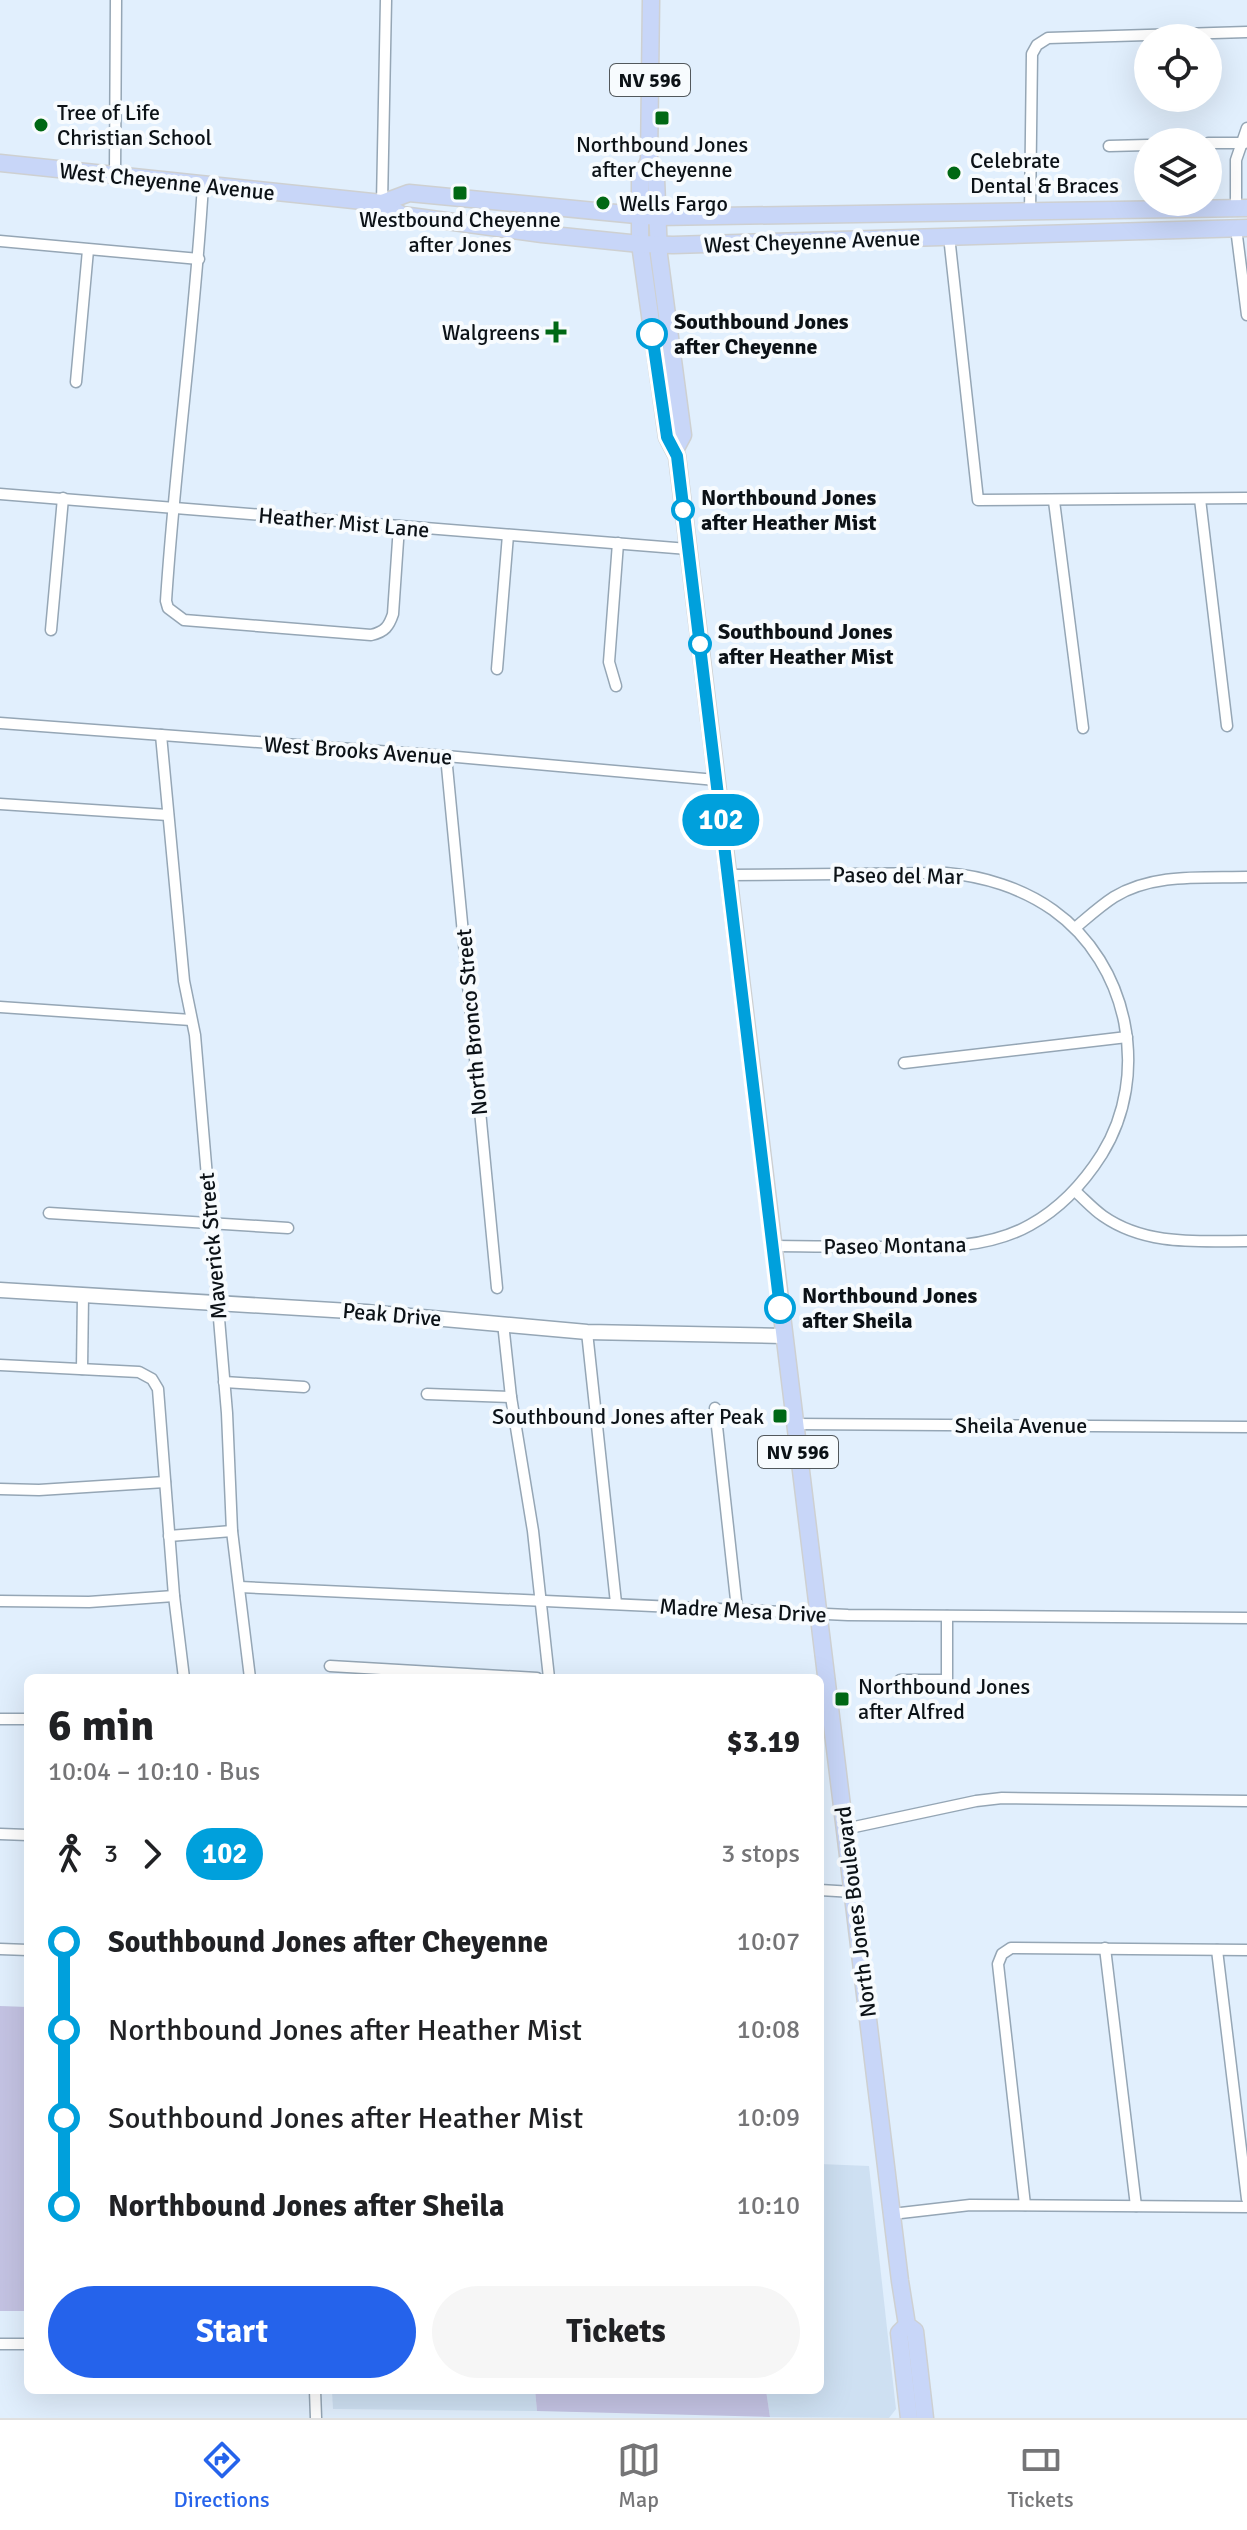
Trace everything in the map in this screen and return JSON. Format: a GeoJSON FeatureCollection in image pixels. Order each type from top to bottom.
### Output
{"type":"FeatureCollection","features":[{"type":"Feature","properties":{"kind":"main road","name":"North Jones Boulevard"},"geometry":{"type":"LineString","coordinates":[[651,0],[649,161],[640,178],[658,245],[683,435],[675,450]]}},
{"type":"Feature","properties":{"kind":"main road","name":"West Cheyenne Avenue"},"geometry":{"type":"LineString","coordinates":[[0,163],[382,203],[402,215],[542,234],[658,245],[1113,231],[1131,225],[1243,217]]}},
{"type":"Feature","properties":{"kind":"main road","name":"West Cheyenne Avenue"},"geometry":{"type":"LineString","coordinates":[[382,203],[409,193],[648,216],[1030,212],[1243,217]]}},
{"type":"Feature","properties":{"kind":"main road","name":"North Jones Boulevard"},"geometry":{"type":"LineString","coordinates":[[648,216],[640,244],[667,437],[675,450],[688,549],[892,2214],[907,2325],[915,2331],[925,2418]]}},
{"type":"Feature","properties":{"kind":"main road","name":"North Jones Boulevard"},"geometry":{"type":"LineString","coordinates":[[907,2325],[899,2333],[909,2418]]}},
{"type":"Feature","properties":{"kind":"street"},"geometry":{"type":"LineString","coordinates":[[115,175],[116,0]]}},
{"type":"Feature","properties":{"kind":"street"},"geometry":{"type":"LineString","coordinates":[[382,203],[386,0]]}},
{"type":"Feature","properties":{"kind":"street"},"geometry":{"type":"LineString","coordinates":[[1030,212],[1032,54],[1037,45],[1048,38],[1247,32]]}},
{"type":"Feature","properties":{"kind":"street"},"geometry":{"type":"LineString","coordinates":[[1247,128],[1236,160],[1243,217],[1247,315]]}},
{"type":"Feature","properties":{"kind":"street"},"geometry":{"type":"LineString","coordinates":[[1222,143],[1244,143]]}},
{"type":"Feature","properties":{"kind":"street"},"geometry":{"type":"LineString","coordinates":[[1109,146],[1134,145]]}},
{"type":"Feature","properties":{"kind":"street"},"geometry":{"type":"LineString","coordinates":[[203,184],[199,259],[172,508],[168,608],[184,620],[371,635],[379,633],[388,627],[393,614],[399,526]]}},
{"type":"Feature","properties":{"kind":"street"},"geometry":{"type":"LineString","coordinates":[[949,236],[978,500],[1247,498]]}},
{"type":"Feature","properties":{"kind":"street"},"geometry":{"type":"LineString","coordinates":[[0,241],[199,259]]}},
{"type":"Feature","properties":{"kind":"street"},"geometry":{"type":"LineString","coordinates":[[76,382],[88,250]]}},
{"type":"Feature","properties":{"kind":"street","name":"Heather Mist Lane"},"geometry":{"type":"LineString","coordinates":[[0,494],[688,549]]}},
{"type":"Feature","properties":{"kind":"street"},"geometry":{"type":"LineString","coordinates":[[51,630],[63,498]]}},
{"type":"Feature","properties":{"kind":"street"},"geometry":{"type":"LineString","coordinates":[[1200,499],[1227,726]]}},
{"type":"Feature","properties":{"kind":"street"},"geometry":{"type":"LineString","coordinates":[[1054,501],[1083,728]]}},
{"type":"Feature","properties":{"kind":"street"},"geometry":{"type":"LineString","coordinates":[[497,669],[508,535]]}},
{"type":"Feature","properties":{"kind":"street"},"geometry":{"type":"LineString","coordinates":[[616,686],[609,662],[618,543]]}},
{"type":"Feature","properties":{"kind":"street","name":"West Brooks Avenue"},"geometry":{"type":"LineString","coordinates":[[0,723],[446,756],[716,780]]}},
{"type":"Feature","properties":{"kind":"street","name":"Maverick Street"},"geometry":{"type":"LineString","coordinates":[[161,735],[180,951],[195,1035],[218,1301],[232,1531],[250,1674]]}},
{"type":"Feature","properties":{"kind":"street","name":"North Bronco Street"},"geometry":{"type":"LineString","coordinates":[[446,756],[497,1288]]}},
{"type":"Feature","properties":{"kind":"street"},"geometry":{"type":"LineString","coordinates":[[0,804],[168,815]]}},
{"type":"Feature","properties":{"kind":"street","name":"Paseo del Mar"},"geometry":{"type":"LineString","coordinates":[[727,875],[946,873],[969,875],[1009,886],[1052,909],[1075,928],[1101,962],[1121,1004],[1127,1037]]}},
{"type":"Feature","properties":{"kind":"street"},"geometry":{"type":"LineString","coordinates":[[1075,928],[1115,897],[1153,881],[1247,877]]}},
{"type":"Feature","properties":{"kind":"street"},"geometry":{"type":"LineString","coordinates":[[0,1007],[191,1020]]}},
{"type":"Feature","properties":{"kind":"street"},"geometry":{"type":"LineString","coordinates":[[904,1063],[1127,1037]]}},
{"type":"Feature","properties":{"kind":"street","name":"Paseo Montana"},"geometry":{"type":"LineString","coordinates":[[772,1246],[922,1247],[977,1244],[1029,1226],[1054,1210],[1087,1179],[1111,1139],[1124,1104],[1129,1062],[1127,1037]]}},
{"type":"Feature","properties":{"kind":"street"},"geometry":{"type":"LineString","coordinates":[[1075,1191],[1103,1216],[1155,1239],[1247,1241]]}},
{"type":"Feature","properties":{"kind":"street"},"geometry":{"type":"LineString","coordinates":[[49,1213],[288,1228]]}},
{"type":"Feature","properties":{"kind":"street","name":"Peak Drive"},"geometry":{"type":"LineString","coordinates":[[0,1290],[218,1301],[587,1332],[783,1336]]}},
{"type":"Feature","properties":{"kind":"street"},"geometry":{"type":"LineString","coordinates":[[82,1369],[83,1295]]}},
{"type":"Feature","properties":{"kind":"street"},"geometry":{"type":"LineString","coordinates":[[503,1323],[511,1397],[533,1531],[548,1674]]}},
{"type":"Feature","properties":{"kind":"street"},"geometry":{"type":"LineString","coordinates":[[587,1332],[616,1603]]}},
{"type":"Feature","properties":{"kind":"street"},"geometry":{"type":"LineString","coordinates":[[0,1365],[139,1372],[152,1379],[158,1389],[174,1596],[184,1674]]}},
{"type":"Feature","properties":{"kind":"street"},"geometry":{"type":"LineString","coordinates":[[224,1382],[304,1387]]}},
{"type":"Feature","properties":{"kind":"street"},"geometry":{"type":"LineString","coordinates":[[427,1394],[511,1397]]}},
{"type":"Feature","properties":{"kind":"street"},"geometry":{"type":"LineString","coordinates":[[715,1408],[737,1609]]}},
{"type":"Feature","properties":{"kind":"street","name":"Sheila Avenue"},"geometry":{"type":"LineString","coordinates":[[794,1424],[1247,1427]]}},
{"type":"Feature","properties":{"kind":"street"},"geometry":{"type":"LineString","coordinates":[[0,1489],[39,1490],[165,1482]]}},
{"type":"Feature","properties":{"kind":"street"},"geometry":{"type":"LineString","coordinates":[[169,1536],[232,1531]]}},
{"type":"Feature","properties":{"kind":"street","name":"Madre Mesa Drive"},"geometry":{"type":"LineString","coordinates":[[240,1587],[819,1613],[1247,1618]]}},
{"type":"Feature","properties":{"kind":"street"},"geometry":{"type":"LineString","coordinates":[[0,1601],[89,1602],[174,1596]]}},
{"type":"Feature","properties":{"kind":"street"},"geometry":{"type":"LineString","coordinates":[[900,1680],[947,1680],[947,1616]]}},
{"type":"Feature","properties":{"kind":"street"},"geometry":{"type":"LineString","coordinates":[[330,1666],[468,1674]]}},
{"type":"Feature","properties":{"kind":"street"},"geometry":{"type":"LineString","coordinates":[[0,1719],[24,1719]]}},
{"type":"Feature","properties":{"kind":"street"},"geometry":{"type":"LineString","coordinates":[[845,1829],[1002,1798],[1247,1801]]}},
{"type":"Feature","properties":{"kind":"street"},"geometry":{"type":"LineString","coordinates":[[0,1834],[24,1835]]}},
{"type":"Feature","properties":{"kind":"street"},"geometry":{"type":"LineString","coordinates":[[824,1890],[853,1892]]}},
{"type":"Feature","properties":{"kind":"street"},"geometry":{"type":"LineString","coordinates":[[1025,2205],[998,1964],[1002,1954],[1011,1948],[1247,1950]]}},
{"type":"Feature","properties":{"kind":"street"},"geometry":{"type":"LineString","coordinates":[[1105,1948],[1136,2206]]}},
{"type":"Feature","properties":{"kind":"street"},"geometry":{"type":"LineString","coordinates":[[0,1949],[24,1950]]}},
{"type":"Feature","properties":{"kind":"street"},"geometry":{"type":"LineString","coordinates":[[1217,1950],[1247,2199]]}},
{"type":"Feature","properties":{"kind":"street"},"geometry":{"type":"LineString","coordinates":[[892,2214],[970,2205],[1247,2207]]}},
{"type":"Feature","properties":{"kind":"street"},"geometry":{"type":"LineString","coordinates":[[0,2344],[24,2344]]}},
{"type":"Feature","properties":{"kind":"street"},"geometry":{"type":"LineString","coordinates":[[315,2394],[316,2418]]}},
{"type":"Feature","properties":{"kind":"shaded area"},"geometry":{"type":"Polygon","coordinates":[[[0,2006],[24,2007],[24,2311],[0,2311],[0,2006]]]}},
{"type":"Feature","properties":{"kind":"shaded area"},"geometry":{"type":"Polygon","coordinates":[[[824,2164],[869,2166],[896,2409],[889,2418],[770,2417],[767,2394],[824,2394],[824,2164]]]}},
{"type":"Feature","properties":{"kind":"shaded area"},"geometry":{"type":"Polygon","coordinates":[[[332,2394],[535,2394],[537,2411],[333,2409],[332,2394]]]}},
{"type":"Feature","properties":{"kind":"shaded area"},"geometry":{"type":"Polygon","coordinates":[[[535,2394],[767,2394],[770,2417],[537,2411],[535,2394]]]}},
{"type":"Feature","properties":{"kind":"bus line","name":"102"},"geometry":{"type":"LineString","coordinates":[[652,334],[667,437],[677,456],[780,1308]]}},
{"type":"Feature","properties":{"kind":"place","name":"Northbound Jones after Cheyenne"},"geometry":{"type":"Point","coordinates":[662,118]}},
{"type":"Feature","properties":{"kind":"place","name":"Tree of Life Christian School"},"geometry":{"type":"Point","coordinates":[41,125]}},
{"type":"Feature","properties":{"kind":"place","name":"Celebrate Dental & Braces"},"geometry":{"type":"Point","coordinates":[954,173]}},
{"type":"Feature","properties":{"kind":"place","name":"Westbound Cheyenne after Jones"},"geometry":{"type":"Point","coordinates":[460,193]}},
{"type":"Feature","properties":{"kind":"place","name":"Wells Fargo"},"geometry":{"type":"Point","coordinates":[603,203]}},
{"type":"Feature","properties":{"kind":"place","name":"Walgreens"},"geometry":{"type":"Point","coordinates":[556,332]}},
{"type":"Feature","properties":{"kind":"place","name":"Southbound Jones after Cheyenne"},"geometry":{"type":"Point","coordinates":[652,334]}},
{"type":"Feature","properties":{"kind":"place","name":"Northbound Jones after Heather Mist"},"geometry":{"type":"Point","coordinates":[683,510]}},
{"type":"Feature","properties":{"kind":"place","name":"Southbound Jones after Heather Mist"},"geometry":{"type":"Point","coordinates":[700,644]}},
{"type":"Feature","properties":{"kind":"place","name":"Northbound Jones after Sheila"},"geometry":{"type":"Point","coordinates":[780,1308]}},
{"type":"Feature","properties":{"kind":"place","name":"Southbound Jones after Peak"},"geometry":{"type":"Point","coordinates":[780,1416]}},
{"type":"Feature","properties":{"kind":"place","name":"Northbound Jones after Alfred"},"geometry":{"type":"Point","coordinates":[842,1699]}}]}
